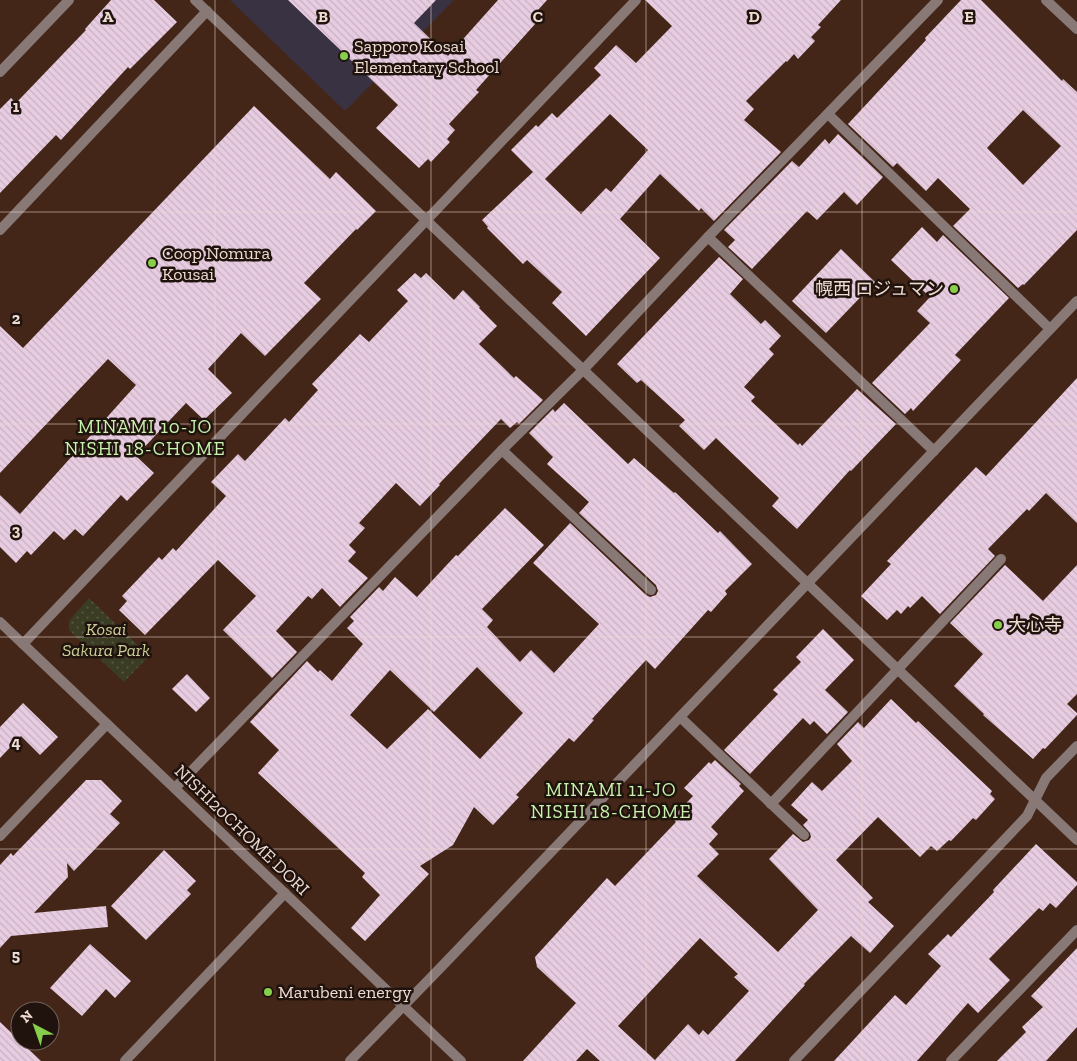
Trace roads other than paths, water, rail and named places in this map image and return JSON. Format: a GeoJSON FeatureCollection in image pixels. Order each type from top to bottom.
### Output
{"type":"FeatureCollection","features":[{"type":"Feature","properties":{"kind":"street"},"geometry":{"type":"LineString","coordinates":[[0,72],[69,0]]}},
{"type":"Feature","properties":{"kind":"street"},"geometry":{"type":"LineString","coordinates":[[196,0],[1077,840]]}},
{"type":"Feature","properties":{"kind":"street"},"geometry":{"type":"LineString","coordinates":[[23,644],[636,0]]}},
{"type":"Feature","properties":{"kind":"street"},"geometry":{"type":"LineString","coordinates":[[175,788],[502,450],[584,370],[708,237],[938,0]]}},
{"type":"Feature","properties":{"kind":"street"},"geometry":{"type":"LineString","coordinates":[[1046,0],[1077,30]]}},
{"type":"Feature","properties":{"kind":"street"},"geometry":{"type":"LineString","coordinates":[[0,230],[207,11]]}},
{"type":"Feature","properties":{"kind":"street"},"geometry":{"type":"LineString","coordinates":[[828,114],[1050,330]]}},
{"type":"Feature","properties":{"kind":"street"},"geometry":{"type":"LineString","coordinates":[[708,237],[934,451]]}},
{"type":"Feature","properties":{"kind":"street"},"geometry":{"type":"LineString","coordinates":[[350,1061],[1077,301]]}},
{"type":"Feature","properties":{"kind":"street"},"geometry":{"type":"LineString","coordinates":[[502,450],[651,590]]}},
{"type":"Feature","properties":{"kind":"street"},"geometry":{"type":"LineString","coordinates":[[771,804],[1001,559]]}},
{"type":"Feature","properties":{"kind":"street","name":"NISHI20CHOME DORI"},"geometry":{"type":"LineString","coordinates":[[0,622],[461,1061]]}},
{"type":"Feature","properties":{"kind":"street"},"geometry":{"type":"LineString","coordinates":[[680,717],[804,835]]}},
{"type":"Feature","properties":{"kind":"street"},"geometry":{"type":"LineString","coordinates":[[0,836],[107,724]]}},
{"type":"Feature","properties":{"kind":"street"},"geometry":{"type":"LineString","coordinates":[[794,1061],[1027,816],[1046,778],[1077,746]]}},
{"type":"Feature","properties":{"kind":"street"},"geometry":{"type":"LineString","coordinates":[[125,1061],[285,893]]}},
{"type":"Feature","properties":{"kind":"street"},"geometry":{"type":"LineString","coordinates":[[951,1061],[1077,930]]}},
{"type":"Feature","properties":{"kind":"place","name":"Sapporo Kosai Elementary School"},"geometry":{"type":"Point","coordinates":[344,56]}},
{"type":"Feature","properties":{"kind":"place","name":"Coop Nomura Kousai"},"geometry":{"type":"Point","coordinates":[152,263]}},
{"type":"Feature","properties":{"kind":"place","name":"幌西 ロジュマン"},"geometry":{"type":"Point","coordinates":[954,289]}},
{"type":"Feature","properties":{"kind":"place","name":"大心寺"},"geometry":{"type":"Point","coordinates":[998,625]}},
{"type":"Feature","properties":{"kind":"place","name":"Marubeni energy"},"geometry":{"type":"Point","coordinates":[268,992]}},
{"type":"Feature","properties":{"kind":"district","name":"MINAMI 10-JO NISHI 18-CHOME"},"geometry":{"type":"Point","coordinates":[145,437]}},
{"type":"Feature","properties":{"kind":"district","name":"MINAMI 11-JO NISHI 18-CHOME"},"geometry":{"type":"Point","coordinates":[611,800]}},
{"type":"Feature","properties":{"kind":"park label","name":"Kosai Sakura Park"},"geometry":{"type":"Point","coordinates":[106,639]}}]}
